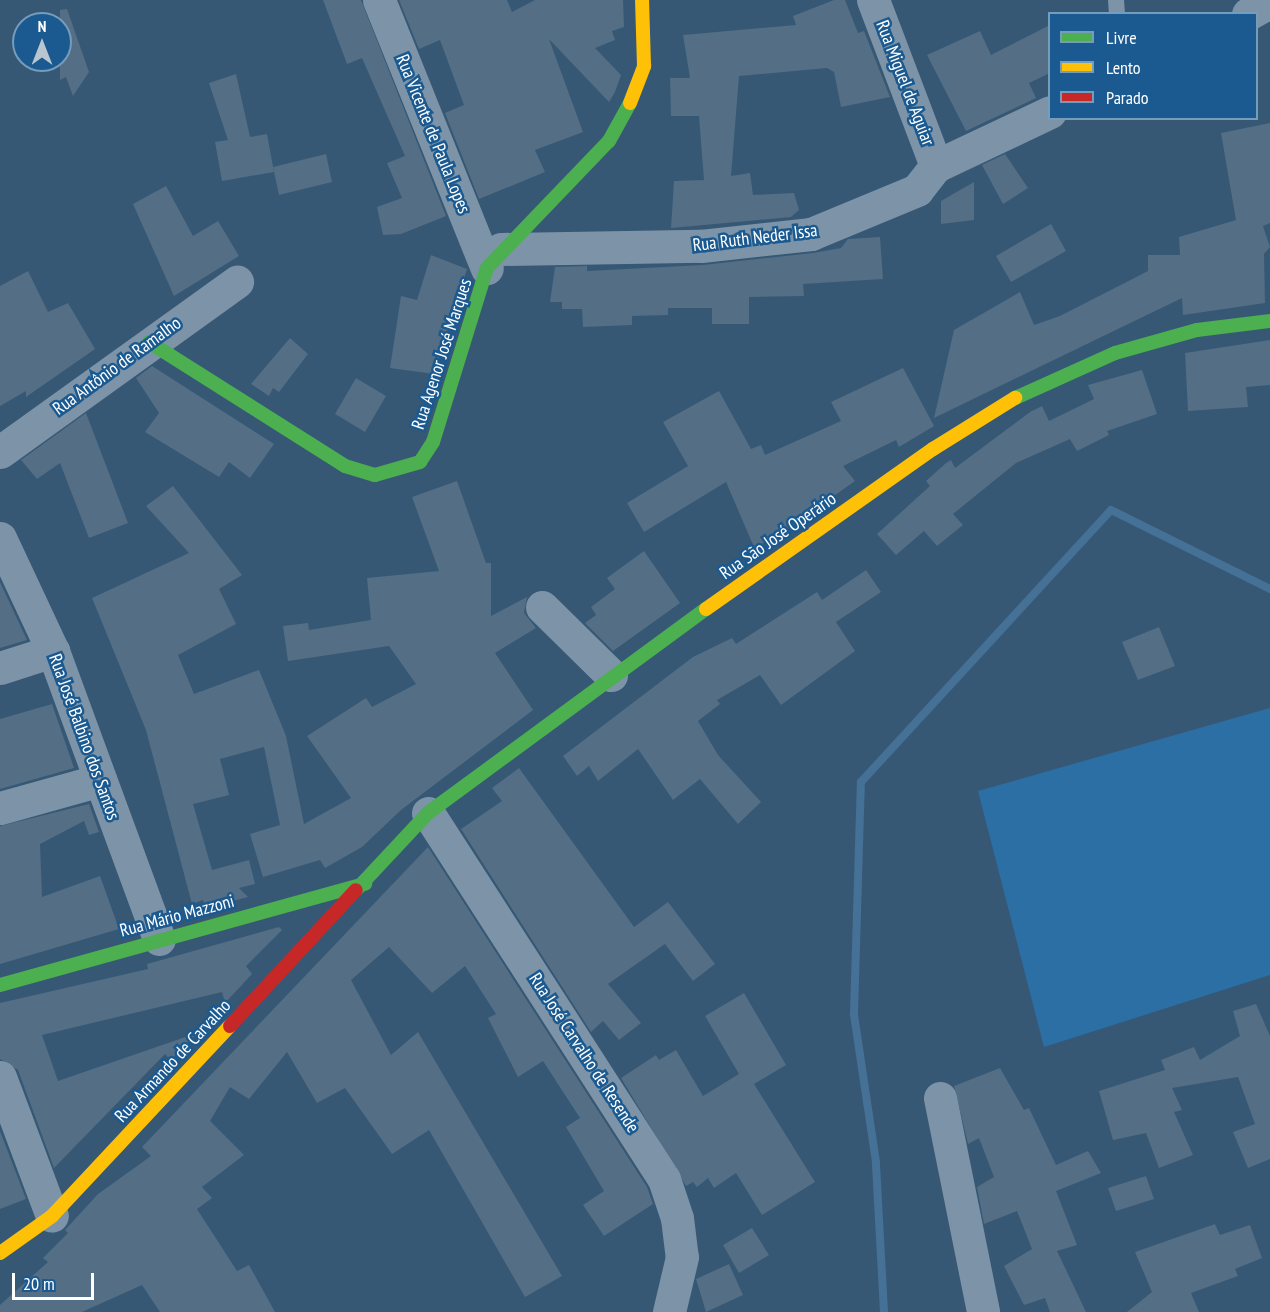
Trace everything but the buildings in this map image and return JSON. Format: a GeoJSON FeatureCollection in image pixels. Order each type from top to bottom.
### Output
{"type":"FeatureCollection","features":[{"type":"Feature","properties":{"kind":"street","name":"Rua Vicente de Paula Lopes"},"geometry":{"type":"LineString","coordinates":[[379,0],[494,259]]}},
{"type":"Feature","properties":{"kind":"street","name":"Rua Agenor José Marques"},"geometry":{"type":"LineString","coordinates":[[149,342],[345,466],[375,476],[402,471],[420,462],[433,442],[494,259],[609,141],[620,122],[644,66],[642,0]]}},
{"type":"Feature","properties":{"kind":"street","name":"Rua Miguel de Aguiar"},"geometry":{"type":"LineString","coordinates":[[873,0],[936,166]]}},
{"type":"Feature","properties":{"kind":"street"},"geometry":{"type":"LineString","coordinates":[[1252,12],[1270,2]]}},
{"type":"Feature","properties":{"kind":"street","name":"Rua Ruth Neder Issa"},"geometry":{"type":"LineString","coordinates":[[494,259],[701,246],[811,234],[917,190],[936,166],[1048,113]]}},
{"type":"Feature","properties":{"kind":"street","name":"Rua Antônio de Ramalho"},"geometry":{"type":"LineString","coordinates":[[0,452],[149,342],[237,282]]}},
{"type":"Feature","properties":{"kind":"street","name":"Rua São José Operário"},"geometry":{"type":"LineString","coordinates":[[364,884],[428,813],[610,675],[933,449],[1021,394],[1115,353],[1197,330],[1270,321]]}},
{"type":"Feature","properties":{"kind":"street","name":"Rua José Balbino dos Santos"},"geometry":{"type":"LineString","coordinates":[[0,538],[53,651],[159,939]]}},
{"type":"Feature","properties":{"kind":"street"},"geometry":{"type":"LineString","coordinates":[[542,607],[610,675]]}},
{"type":"Feature","properties":{"kind":"street"},"geometry":{"type":"LineString","coordinates":[[0,668],[53,651]]}},
{"type":"Feature","properties":{"kind":"street"},"geometry":{"type":"LineString","coordinates":[[0,808],[100,780]]}},
{"type":"Feature","properties":{"kind":"street","name":"Rua José Carvalho de Resende"},"geometry":{"type":"LineString","coordinates":[[428,813],[664,1179],[677,1218],[682,1257],[669,1312]]}},
{"type":"Feature","properties":{"kind":"street","name":"Rua Mário Mazzoni"},"geometry":{"type":"LineString","coordinates":[[0,985],[159,939],[364,884]]}},
{"type":"Feature","properties":{"kind":"street","name":"Rua Armando de Carvalho"},"geometry":{"type":"LineString","coordinates":[[0,1253],[52,1216],[364,884]]}},
{"type":"Feature","properties":{"kind":"street"},"geometry":{"type":"LineString","coordinates":[[0,1077],[52,1216]]}},
{"type":"Feature","properties":{"kind":"street"},"geometry":{"type":"LineString","coordinates":[[940,1098],[983,1312]]}},
{"type":"Feature","properties":{"kind":"shaded area"},"geometry":{"type":"Polygon","coordinates":[[[1270,708],[1270,975],[1044,1047],[978,791],[1270,708]]]}},
{"type":"Feature","properties":{"kind":"waterway"},"geometry":{"type":"LineString","coordinates":[[884,1312],[876,1162],[854,1014],[861,782],[1111,510],[1270,589]]}},
{"type":"Feature","properties":{"kind":"traffic: fast"},"geometry":{"type":"LineString","coordinates":[[149,342],[345,466],[375,475],[420,462],[433,442],[487,268],[609,141],[630,103]]}},
{"type":"Feature","properties":{"kind":"traffic: fast"},"geometry":{"type":"LineString","coordinates":[[1015,398],[1115,353],[1197,330],[1270,321]]}},
{"type":"Feature","properties":{"kind":"traffic: fast"},"geometry":{"type":"LineString","coordinates":[[356,890],[428,813],[706,609]]}},
{"type":"Feature","properties":{"kind":"traffic: fast"},"geometry":{"type":"LineString","coordinates":[[0,985],[365,884]]}},
{"type":"Feature","properties":{"kind":"traffic: slow"},"geometry":{"type":"LineString","coordinates":[[630,103],[644,66],[642,0]]}},
{"type":"Feature","properties":{"kind":"traffic: slow"},"geometry":{"type":"LineString","coordinates":[[706,609],[933,449],[1015,398]]}},
{"type":"Feature","properties":{"kind":"traffic: slow"},"geometry":{"type":"LineString","coordinates":[[0,1253],[52,1216],[230,1026]]}},
{"type":"Feature","properties":{"kind":"traffic: jam"},"geometry":{"type":"LineString","coordinates":[[230,1026],[356,890]]}}]}
